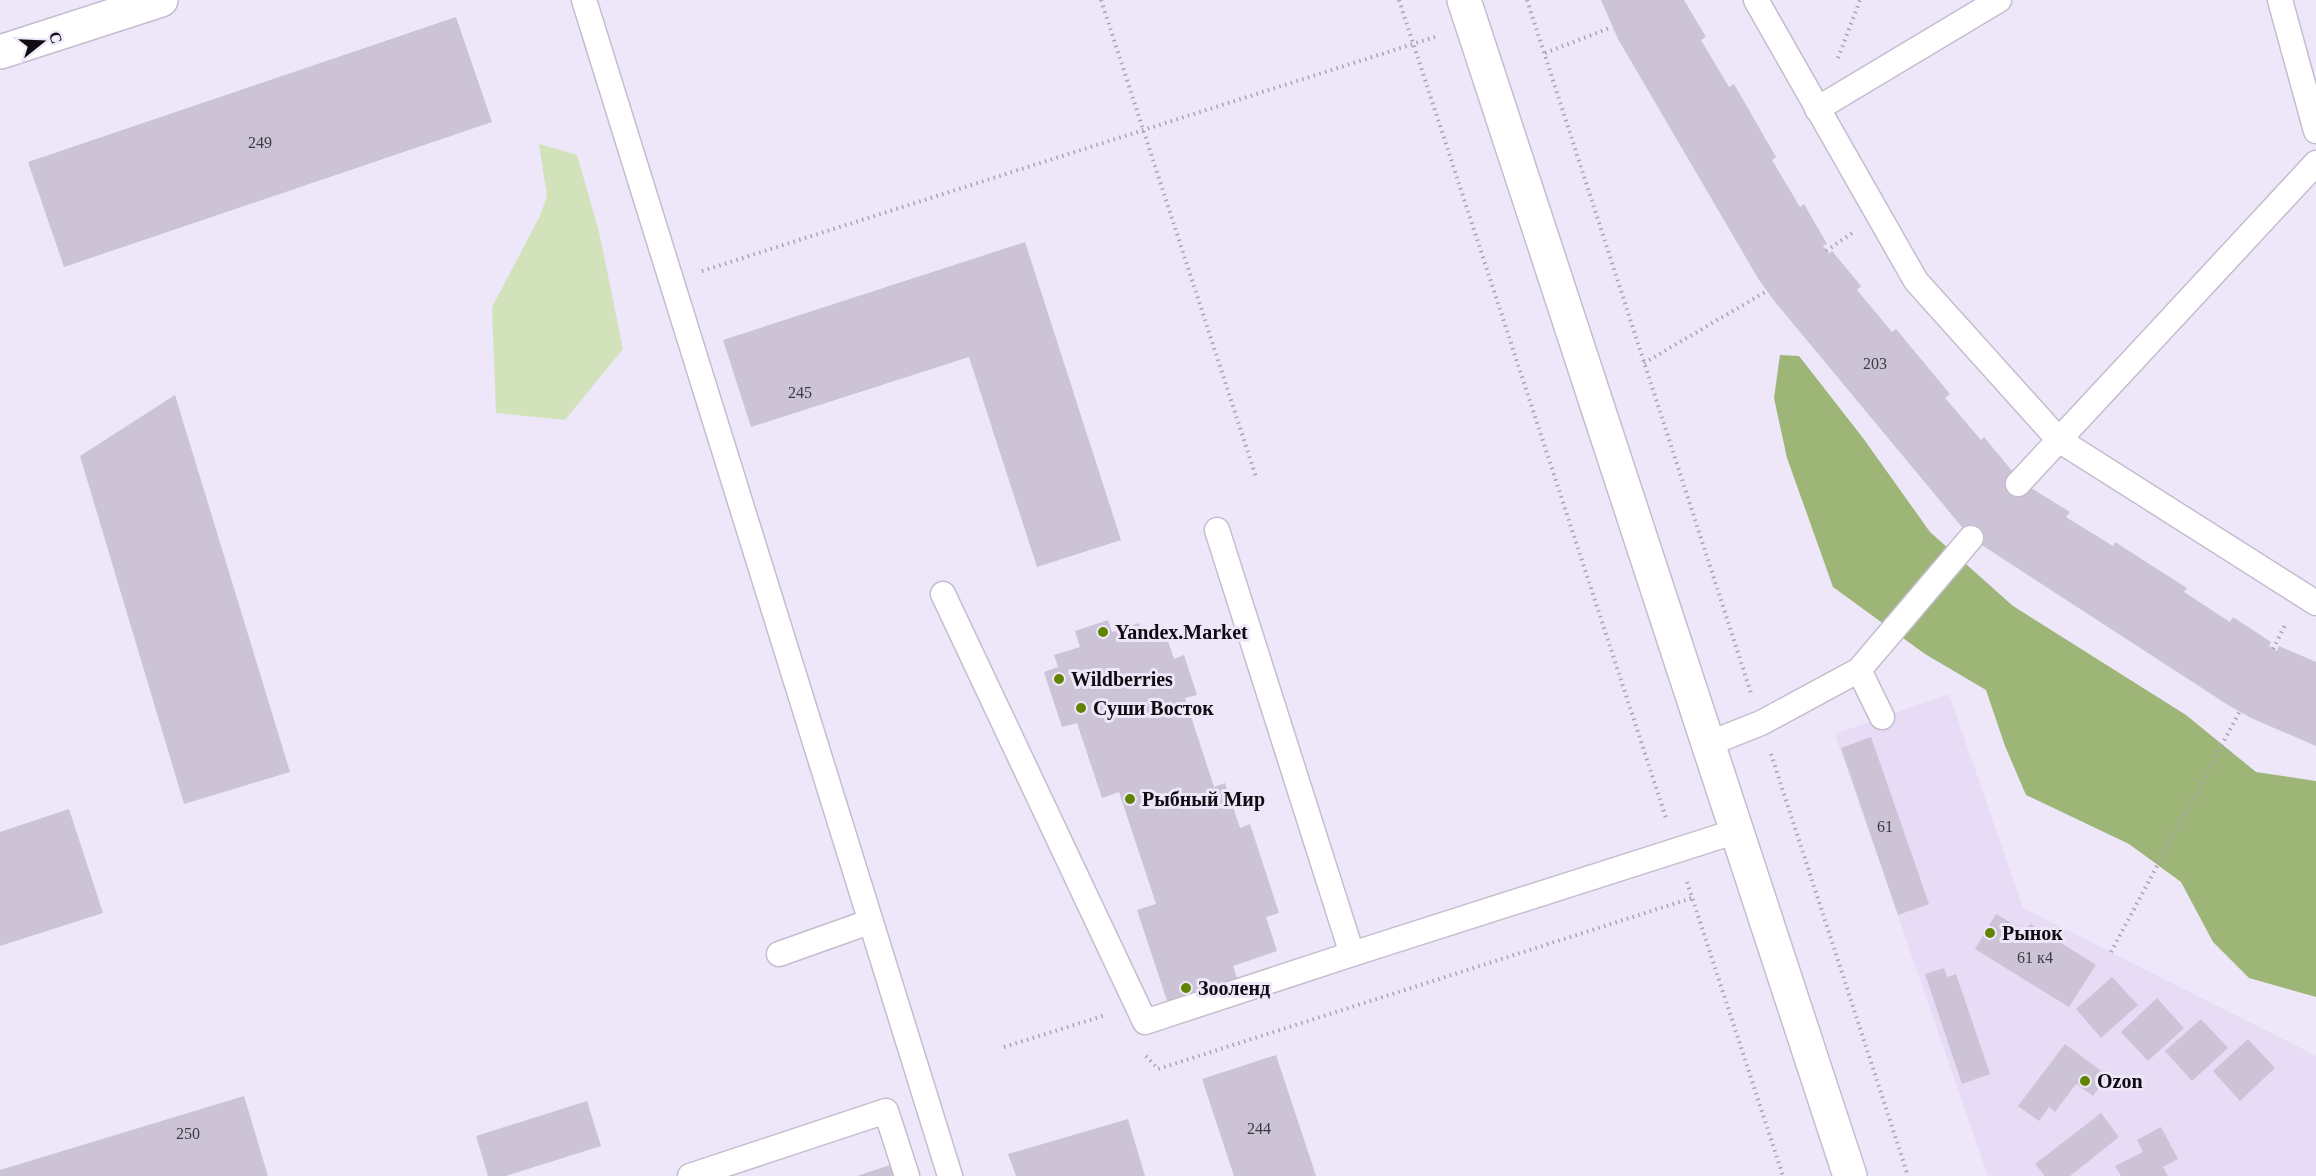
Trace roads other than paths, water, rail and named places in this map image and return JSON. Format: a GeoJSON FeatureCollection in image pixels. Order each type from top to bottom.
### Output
{"type":"FeatureCollection","features":[{"type":"Feature","properties":{"kind":"street"},"geometry":{"type":"LineString","coordinates":[[0,52],[161,0]]}},
{"type":"Feature","properties":{"kind":"street"},"geometry":{"type":"LineString","coordinates":[[1468,12],[1850,1176]]}},
{"type":"Feature","properties":{"kind":"lane"},"geometry":{"type":"LineString","coordinates":[[584,0],[950,1176]]}},
{"type":"Feature","properties":{"kind":"lane"},"geometry":{"type":"LineString","coordinates":[[1756,0],[1916,281],[2059,440],[2316,603]]}},
{"type":"Feature","properties":{"kind":"lane"},"geometry":{"type":"LineString","coordinates":[[1817,109],[1999,0]]}},
{"type":"Feature","properties":{"kind":"lane"},"geometry":{"type":"LineString","coordinates":[[2280,0],[2316,131]]}},
{"type":"Feature","properties":{"kind":"lane"},"geometry":{"type":"LineString","coordinates":[[2018,484],[2316,163]]}},
{"type":"Feature","properties":{"kind":"lane"},"geometry":{"type":"LineString","coordinates":[[1217,530],[1352,954]]}},
{"type":"Feature","properties":{"kind":"lane"},"geometry":{"type":"LineString","coordinates":[[1708,744],[1761,723],[1859,670],[1971,538]]}},
{"type":"Feature","properties":{"kind":"lane"},"geometry":{"type":"LineString","coordinates":[[943,594],[1145,1022],[1737,831]]}},
{"type":"Feature","properties":{"kind":"lane"},"geometry":{"type":"LineString","coordinates":[[1859,670],[1882,717]]}},
{"type":"Feature","properties":{"kind":"lane"},"geometry":{"type":"LineString","coordinates":[[779,954],[870,922]]}},
{"type":"Feature","properties":{"kind":"lane"},"geometry":{"type":"LineString","coordinates":[[690,1176],[886,1111],[907,1176]]}},
{"type":"Feature","properties":{"kind":"place","name":"Yandex.Market"},"geometry":{"type":"Point","coordinates":[1103,632]}},
{"type":"Feature","properties":{"kind":"place","name":"Wildberries"},"geometry":{"type":"Point","coordinates":[1059,679]}},
{"type":"Feature","properties":{"kind":"place","name":"Суши Восток"},"geometry":{"type":"Point","coordinates":[1081,708]}},
{"type":"Feature","properties":{"kind":"place","name":"Рыбный Мир"},"geometry":{"type":"Point","coordinates":[1130,799]}},
{"type":"Feature","properties":{"kind":"place","name":"Рынок"},"geometry":{"type":"Point","coordinates":[1990,933]}},
{"type":"Feature","properties":{"kind":"place","name":"Зооленд"},"geometry":{"type":"Point","coordinates":[1186,988]}},
{"type":"Feature","properties":{"kind":"place","name":"Ozon"},"geometry":{"type":"Point","coordinates":[2085,1081]}}]}
